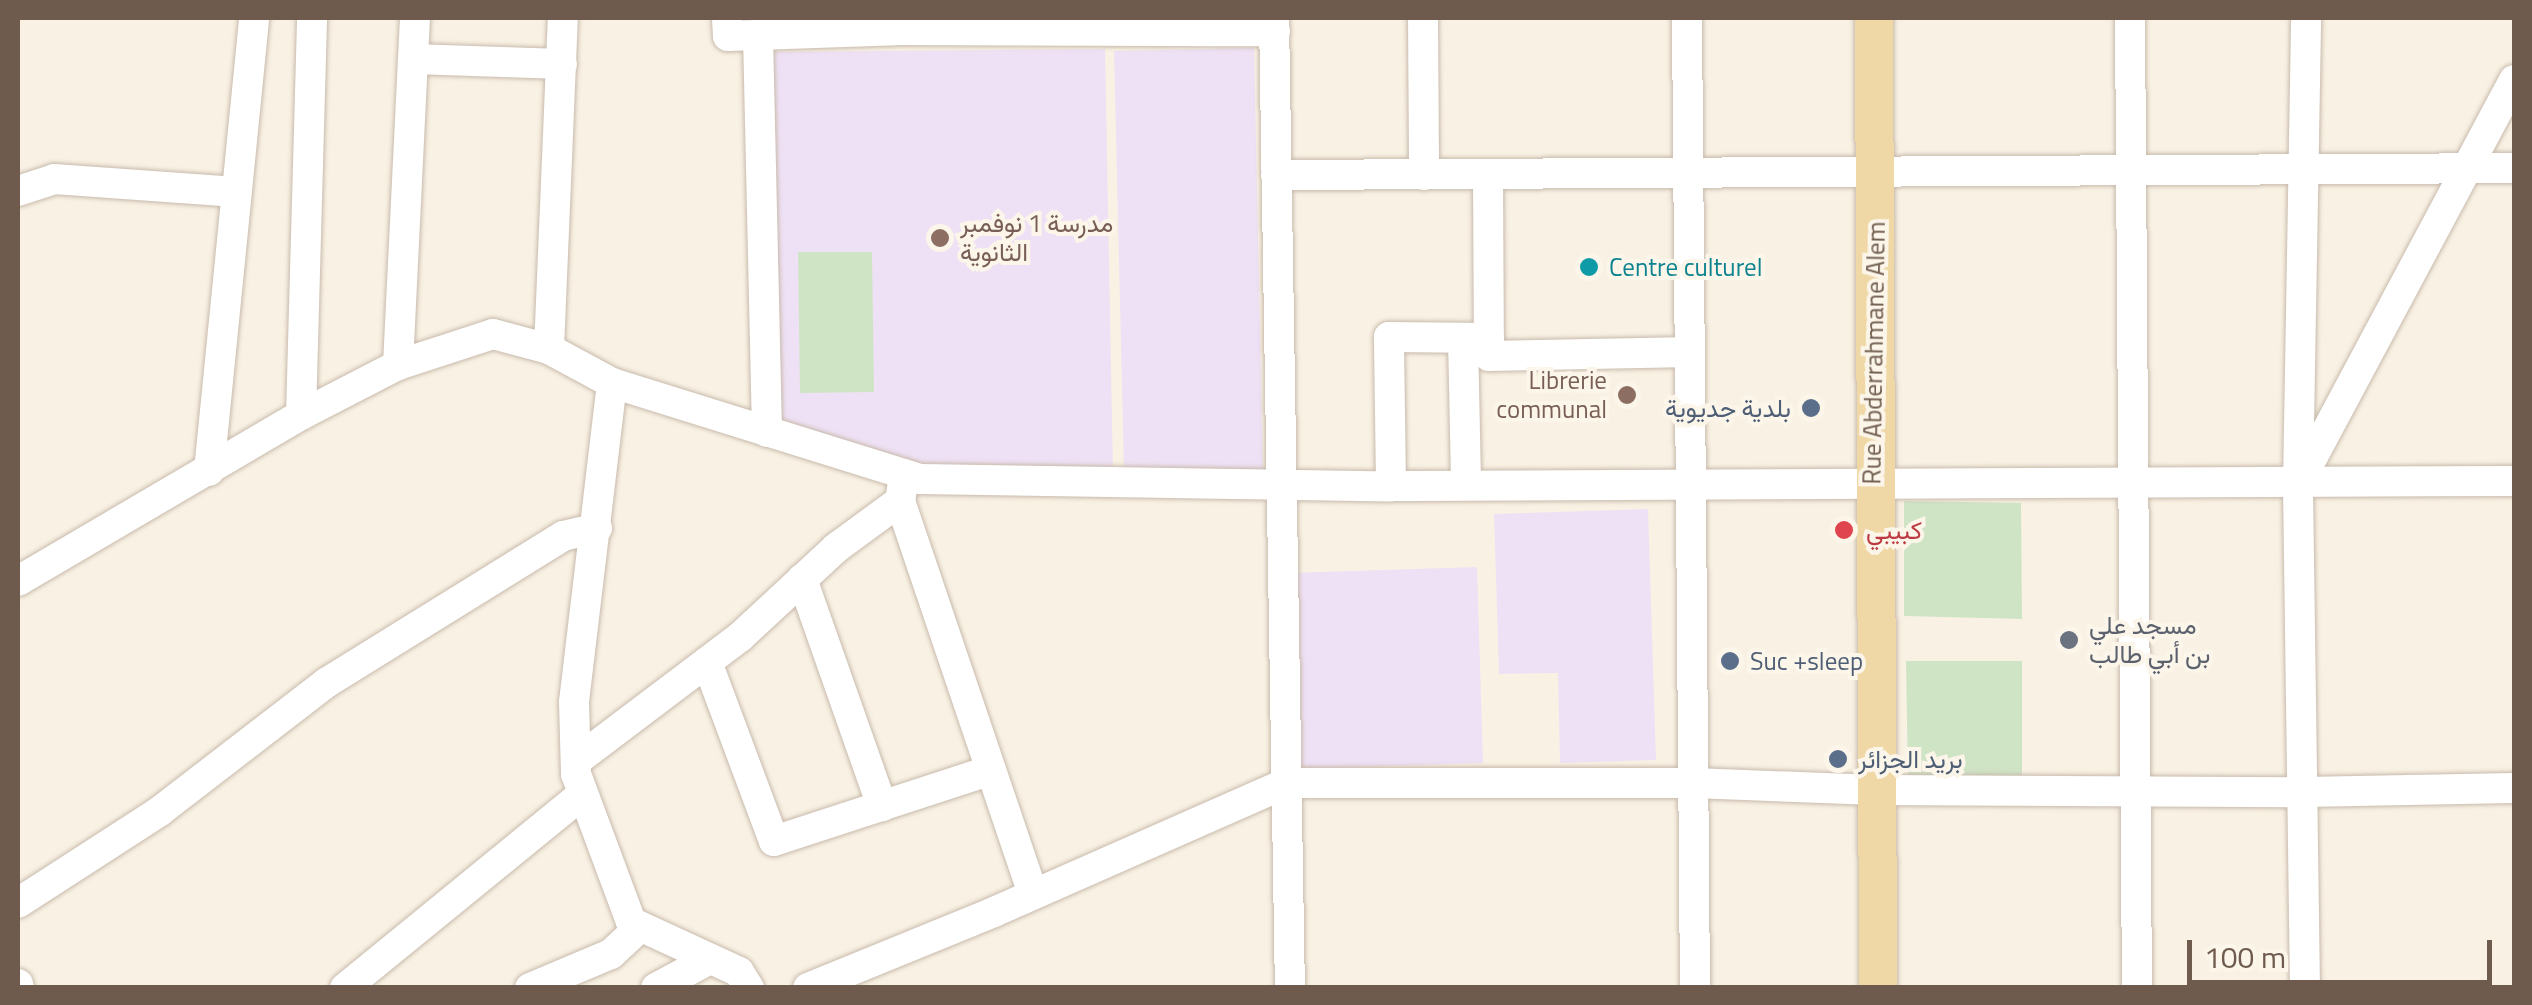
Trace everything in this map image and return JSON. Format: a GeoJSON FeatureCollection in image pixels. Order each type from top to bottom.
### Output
{"type":"FeatureCollection","features":[{"type":"Feature","properties":{"kind":"main road","name":"Rue Abderrahmane Alem"},"geometry":{"type":"LineString","coordinates":[[1874,18],[1872,485],[1878,988]]}},
{"type":"Feature","properties":{"kind":"street"},"geometry":{"type":"LineString","coordinates":[[209,471],[254,18]]}},
{"type":"Feature","properties":{"kind":"street"},"geometry":{"type":"LineString","coordinates":[[301,415],[312,18]]}},
{"type":"Feature","properties":{"kind":"street"},"geometry":{"type":"LineString","coordinates":[[398,365],[415,18]]}},
{"type":"Feature","properties":{"kind":"street"},"geometry":{"type":"LineString","coordinates":[[550,348],[563,18]]}},
{"type":"Feature","properties":{"kind":"street"},"geometry":{"type":"LineString","coordinates":[[728,18],[728,36],[896,24],[1274,24],[1290,988]]}},
{"type":"Feature","properties":{"kind":"street"},"geometry":{"type":"LineString","coordinates":[[1424,18],[1424,175]]}},
{"type":"Feature","properties":{"kind":"street"},"geometry":{"type":"LineString","coordinates":[[1687,18],[1695,988]]}},
{"type":"Feature","properties":{"kind":"street"},"geometry":{"type":"LineString","coordinates":[[2130,18],[2137,988]]}},
{"type":"Feature","properties":{"kind":"street"},"geometry":{"type":"LineString","coordinates":[[2305,988],[2298,484],[2306,18]]}},
{"type":"Feature","properties":{"kind":"street"},"geometry":{"type":"LineString","coordinates":[[758,35],[768,432]]}},
{"type":"Feature","properties":{"kind":"street"},"geometry":{"type":"LineString","coordinates":[[413,59],[562,64]]}},
{"type":"Feature","properties":{"kind":"street"},"geometry":{"type":"LineString","coordinates":[[2298,484],[2514,80]]}},
{"type":"Feature","properties":{"kind":"street"},"geometry":{"type":"LineString","coordinates":[[1276,175],[2514,168]]}},
{"type":"Feature","properties":{"kind":"street"},"geometry":{"type":"LineString","coordinates":[[1466,485],[1488,174]]}},
{"type":"Feature","properties":{"kind":"street"},"geometry":{"type":"LineString","coordinates":[[18,190],[54,179],[237,192]]}},
{"type":"Feature","properties":{"kind":"street"},"geometry":{"type":"LineString","coordinates":[[18,581],[301,415],[398,365],[493,334],[550,348],[612,383],[768,432],[902,488],[1033,894]]}},
{"type":"Feature","properties":{"kind":"street"},"geometry":{"type":"LineString","coordinates":[[1390,486],[1390,337],[1476,338]]}},
{"type":"Feature","properties":{"kind":"street"},"geometry":{"type":"LineString","coordinates":[[1476,338],[1489,356],[1690,352]]}},
{"type":"Feature","properties":{"kind":"street"},"geometry":{"type":"LineString","coordinates":[[612,383],[574,702],[576,761],[583,794],[631,922],[739,972],[749,988]]}},
{"type":"Feature","properties":{"kind":"street"},"geometry":{"type":"LineString","coordinates":[[576,761],[707,662],[902,488],[920,480],[1390,486],[2514,481]]}},
{"type":"Feature","properties":{"kind":"street"},"geometry":{"type":"LineString","coordinates":[[18,902],[160,811],[326,683],[563,536],[597,528]]}},
{"type":"Feature","properties":{"kind":"street"},"geometry":{"type":"LineString","coordinates":[[802,579],[882,806]]}},
{"type":"Feature","properties":{"kind":"street"},"geometry":{"type":"LineString","coordinates":[[707,662],[774,841],[991,770]]}},
{"type":"Feature","properties":{"kind":"street"},"geometry":{"type":"LineString","coordinates":[[808,988],[1286,783],[1693,782],[1874,790],[2303,792],[2514,788]]}},
{"type":"Feature","properties":{"kind":"street"},"geometry":{"type":"LineString","coordinates":[[345,988],[583,794]]}},
{"type":"Feature","properties":{"kind":"street"},"geometry":{"type":"LineString","coordinates":[[530,988],[611,954],[640,927]]}},
{"type":"Feature","properties":{"kind":"street"},"geometry":{"type":"LineString","coordinates":[[656,988],[708,960]]}},
{"type":"Feature","properties":{"kind":"shaded area"},"geometry":{"type":"Polygon","coordinates":[[[1254,48],[1263,469],[1124,472],[1114,51],[1254,48]]]}},
{"type":"Feature","properties":{"kind":"shaded area","name":"مدرسة 1 نوفمبر الثانوية"},"geometry":{"type":"Polygon","coordinates":[[[1105,49],[1113,471],[942,471],[774,424],[771,52],[1105,49]]]}},
{"type":"Feature","properties":{"kind":"shaded area"},"geometry":{"type":"Polygon","coordinates":[[[1648,509],[1656,760],[1560,763],[1558,673],[1499,674],[1494,514],[1648,509]]]}},
{"type":"Feature","properties":{"kind":"shaded area"},"geometry":{"type":"Polygon","coordinates":[[[1477,567],[1483,763],[1294,769],[1288,573],[1477,567]]]}},
{"type":"Feature","properties":{"kind":"green space"},"geometry":{"type":"Polygon","coordinates":[[[798,252],[872,252],[874,392],[800,393],[798,252]]]}},
{"type":"Feature","properties":{"kind":"green space"},"geometry":{"type":"Polygon","coordinates":[[[1904,501],[2021,503],[2022,619],[1904,616],[1904,501]]]}},
{"type":"Feature","properties":{"kind":"green space"},"geometry":{"type":"Polygon","coordinates":[[[1906,661],[2022,661],[2022,783],[1908,783],[1906,661]]]}},
{"type":"Feature","properties":{"kind":"place","name":"مدرسة 1 نوفمبر الثانوية"},"geometry":{"type":"Point","coordinates":[940,238]}},
{"type":"Feature","properties":{"kind":"place","name":"Centre culturel"},"geometry":{"type":"Point","coordinates":[1589,267]}},
{"type":"Feature","properties":{"kind":"place","name":"Librerie communal"},"geometry":{"type":"Point","coordinates":[1627,395]}},
{"type":"Feature","properties":{"kind":"place","name":"بلدية جديوية"},"geometry":{"type":"Point","coordinates":[1811,408]}},
{"type":"Feature","properties":{"kind":"place","name":"كبيبي"},"geometry":{"type":"Point","coordinates":[1844,530]}},
{"type":"Feature","properties":{"kind":"place","name":"مسجد علي بن أبي طالب"},"geometry":{"type":"Point","coordinates":[2069,640]}},
{"type":"Feature","properties":{"kind":"place","name":"Suc +sleep"},"geometry":{"type":"Point","coordinates":[1730,661]}},
{"type":"Feature","properties":{"kind":"place","name":"بريد الجزائر"},"geometry":{"type":"Point","coordinates":[1838,759]}}]}
